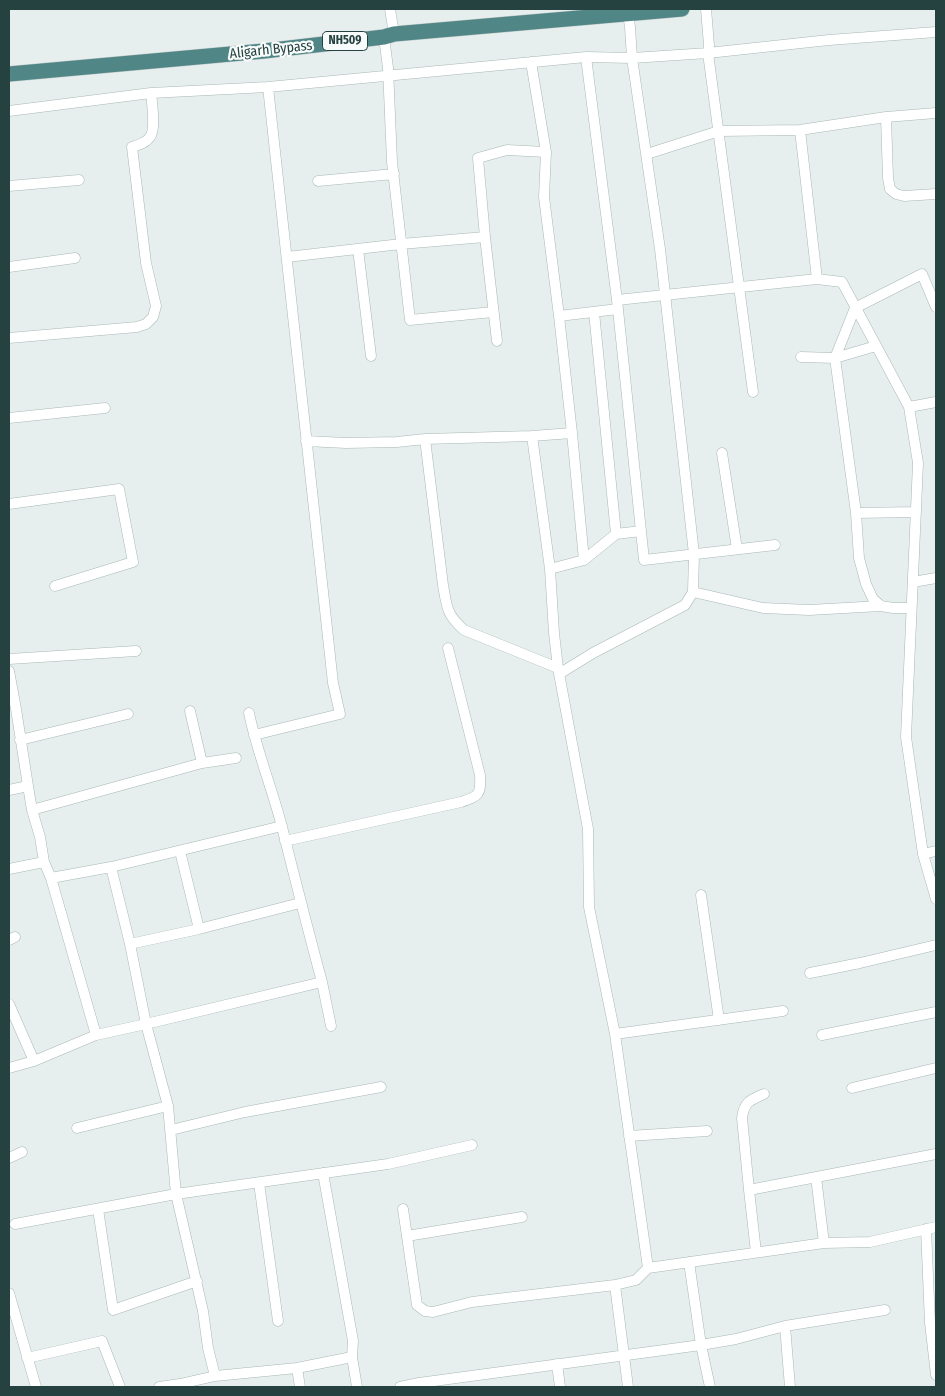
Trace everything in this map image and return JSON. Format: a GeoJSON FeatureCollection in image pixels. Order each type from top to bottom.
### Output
{"type":"FeatureCollection","features":[{"type":"Feature","properties":{"kind":"highway","name":"Aligarh Bypass"},"geometry":{"type":"LineString","coordinates":[[9,74],[388,39],[629,21],[682,9]]}},
{"type":"Feature","properties":{"kind":"street"},"geometry":{"type":"LineString","coordinates":[[390,9],[388,72],[394,174],[410,320],[493,312]]}},
{"type":"Feature","properties":{"kind":"street"},"geometry":{"type":"LineString","coordinates":[[706,9],[719,131],[753,392]]}},
{"type":"Feature","properties":{"kind":"street"},"geometry":{"type":"LineString","coordinates":[[559,671],[685,605],[693,592],[694,554],[660,248],[631,54],[629,21]]}},
{"type":"Feature","properties":{"kind":"street"},"geometry":{"type":"LineString","coordinates":[[9,111],[151,93],[268,87],[388,72],[936,32]]}},
{"type":"Feature","properties":{"kind":"street"},"geometry":{"type":"LineString","coordinates":[[586,57],[618,305],[644,560],[775,545]]}},
{"type":"Feature","properties":{"kind":"street"},"geometry":{"type":"LineString","coordinates":[[532,62],[546,152],[544,196],[572,433],[584,560]]}},
{"type":"Feature","properties":{"kind":"street"},"geometry":{"type":"LineString","coordinates":[[254,735],[340,714],[333,683],[268,87]]}},
{"type":"Feature","properties":{"kind":"street"},"geometry":{"type":"LineString","coordinates":[[9,338],[137,327],[146,324],[153,316],[156,306],[146,263],[132,147],[145,142],[151,136],[153,126],[151,93]]}},
{"type":"Feature","properties":{"kind":"street"},"geometry":{"type":"LineString","coordinates":[[647,154],[719,131],[800,130],[886,117],[936,113]]}},
{"type":"Feature","properties":{"kind":"street"},"geometry":{"type":"LineString","coordinates":[[886,117],[890,189],[896,194],[904,196],[936,194]]}},
{"type":"Feature","properties":{"kind":"street"},"geometry":{"type":"LineString","coordinates":[[800,130],[816,280]]}},
{"type":"Feature","properties":{"kind":"street"},"geometry":{"type":"LineString","coordinates":[[497,341],[478,158],[507,150],[546,152]]}},
{"type":"Feature","properties":{"kind":"street"},"geometry":{"type":"LineString","coordinates":[[318,181],[394,174]]}},
{"type":"Feature","properties":{"kind":"street"},"geometry":{"type":"LineString","coordinates":[[9,186],[79,180]]}},
{"type":"Feature","properties":{"kind":"street"},"geometry":{"type":"LineString","coordinates":[[287,258],[401,244],[485,237]]}},
{"type":"Feature","properties":{"kind":"street"},"geometry":{"type":"LineString","coordinates":[[358,249],[371,356]]}},
{"type":"Feature","properties":{"kind":"street"},"geometry":{"type":"LineString","coordinates":[[9,267],[75,258]]}},
{"type":"Feature","properties":{"kind":"street"},"geometry":{"type":"LineString","coordinates":[[881,606],[873,599],[866,584],[859,558],[856,513],[835,358],[855,308],[922,274],[936,307]]}},
{"type":"Feature","properties":{"kind":"street"},"geometry":{"type":"LineString","coordinates":[[559,316],[594,312],[618,305],[665,296],[816,280],[842,282],[908,407],[918,462],[906,737],[923,854],[936,899]]}},
{"type":"Feature","properties":{"kind":"street"},"geometry":{"type":"LineString","coordinates":[[594,312],[616,534]]}},
{"type":"Feature","properties":{"kind":"street"},"geometry":{"type":"LineString","coordinates":[[801,357],[835,358],[876,346]]}},
{"type":"Feature","properties":{"kind":"street"},"geometry":{"type":"LineString","coordinates":[[908,407],[936,402]]}},
{"type":"Feature","properties":{"kind":"street"},"geometry":{"type":"LineString","coordinates":[[9,418],[105,408]]}},
{"type":"Feature","properties":{"kind":"street"},"geometry":{"type":"LineString","coordinates":[[306,441],[346,443],[388,442],[572,433]]}},
{"type":"Feature","properties":{"kind":"street"},"geometry":{"type":"LineString","coordinates":[[532,436],[550,569],[554,633],[559,671],[588,829],[589,907],[615,1034],[648,1268]]}},
{"type":"Feature","properties":{"kind":"street"},"geometry":{"type":"LineString","coordinates":[[426,440],[444,592],[447,608],[453,620],[464,630],[559,671]]}},
{"type":"Feature","properties":{"kind":"street"},"geometry":{"type":"LineString","coordinates":[[722,452],[737,549]]}},
{"type":"Feature","properties":{"kind":"street"},"geometry":{"type":"LineString","coordinates":[[9,504],[119,489],[133,562],[55,586]]}},
{"type":"Feature","properties":{"kind":"street"},"geometry":{"type":"LineString","coordinates":[[856,513],[916,512]]}},
{"type":"Feature","properties":{"kind":"street"},"geometry":{"type":"LineString","coordinates":[[550,569],[584,560],[616,534],[641,531]]}},
{"type":"Feature","properties":{"kind":"street"},"geometry":{"type":"LineString","coordinates":[[913,582],[936,578]]}},
{"type":"Feature","properties":{"kind":"street"},"geometry":{"type":"LineString","coordinates":[[693,592],[763,608],[809,610],[881,606],[912,608]]}},
{"type":"Feature","properties":{"kind":"street"},"geometry":{"type":"LineString","coordinates":[[285,841],[461,802],[475,797],[480,788],[480,775],[448,648]]}},
{"type":"Feature","properties":{"kind":"street"},"geometry":{"type":"LineString","coordinates":[[9,659],[136,651]]}},
{"type":"Feature","properties":{"kind":"street"},"geometry":{"type":"LineString","coordinates":[[9,671],[12,710],[20,740],[32,810],[40,837],[44,862],[51,878],[96,1035]]}},
{"type":"Feature","properties":{"kind":"street"},"geometry":{"type":"LineString","coordinates":[[190,711],[202,763]]}},
{"type":"Feature","properties":{"kind":"street"},"geometry":{"type":"LineString","coordinates":[[249,713],[282,826],[300,903],[322,982],[330,1026]]}},
{"type":"Feature","properties":{"kind":"street"},"geometry":{"type":"LineString","coordinates":[[20,740],[128,714]]}},
{"type":"Feature","properties":{"kind":"street"},"geometry":{"type":"LineString","coordinates":[[32,810],[202,763],[236,758]]}},
{"type":"Feature","properties":{"kind":"street"},"geometry":{"type":"LineString","coordinates":[[9,790],[28,786]]}},
{"type":"Feature","properties":{"kind":"street"},"geometry":{"type":"LineString","coordinates":[[51,878],[111,867],[282,826]]}},
{"type":"Feature","properties":{"kind":"street"},"geometry":{"type":"LineString","coordinates":[[180,851],[199,929]]}},
{"type":"Feature","properties":{"kind":"street"},"geometry":{"type":"LineString","coordinates":[[923,854],[936,851]]}},
{"type":"Feature","properties":{"kind":"street"},"geometry":{"type":"LineString","coordinates":[[9,869],[44,862]]}},
{"type":"Feature","properties":{"kind":"street"},"geometry":{"type":"LineString","coordinates":[[111,867],[130,944],[146,1024],[168,1106],[176,1194],[197,1281],[208,1348],[215,1376]]}},
{"type":"Feature","properties":{"kind":"street"},"geometry":{"type":"LineString","coordinates":[[701,895],[719,1020]]}},
{"type":"Feature","properties":{"kind":"street"},"geometry":{"type":"LineString","coordinates":[[130,944],[199,929],[300,903]]}},
{"type":"Feature","properties":{"kind":"street"},"geometry":{"type":"LineString","coordinates":[[810,972],[860,963],[936,945]]}},
{"type":"Feature","properties":{"kind":"street"},"geometry":{"type":"LineString","coordinates":[[9,1068],[34,1061],[96,1035],[322,982]]}},
{"type":"Feature","properties":{"kind":"street"},"geometry":{"type":"LineString","coordinates":[[9,1004],[34,1061]]}},
{"type":"Feature","properties":{"kind":"street"},"geometry":{"type":"LineString","coordinates":[[615,1034],[783,1011]]}},
{"type":"Feature","properties":{"kind":"street"},"geometry":{"type":"LineString","coordinates":[[822,1035],[936,1012]]}},
{"type":"Feature","properties":{"kind":"street"},"geometry":{"type":"LineString","coordinates":[[852,1088],[936,1068]]}},
{"type":"Feature","properties":{"kind":"street"},"geometry":{"type":"LineString","coordinates":[[170,1130],[245,1112],[381,1087]]}},
{"type":"Feature","properties":{"kind":"street"},"geometry":{"type":"LineString","coordinates":[[756,1252],[748,1190],[742,1118],[743,1107],[750,1100],[764,1094]]}},
{"type":"Feature","properties":{"kind":"street"},"geometry":{"type":"LineString","coordinates":[[77,1128],[168,1106]]}},
{"type":"Feature","properties":{"kind":"street"},"geometry":{"type":"LineString","coordinates":[[629,1136],[707,1131]]}},
{"type":"Feature","properties":{"kind":"street"},"geometry":{"type":"LineString","coordinates":[[15,1224],[176,1194],[388,1164],[472,1145]]}},
{"type":"Feature","properties":{"kind":"street"},"geometry":{"type":"LineString","coordinates":[[9,1158],[22,1152]]}},
{"type":"Feature","properties":{"kind":"street"},"geometry":{"type":"LineString","coordinates":[[748,1190],[936,1154]]}},
{"type":"Feature","properties":{"kind":"street"},"geometry":{"type":"LineString","coordinates":[[323,1173],[353,1341],[352,1357],[357,1387]]}},
{"type":"Feature","properties":{"kind":"street"},"geometry":{"type":"LineString","coordinates":[[816,1177],[824,1243]]}},
{"type":"Feature","properties":{"kind":"street"},"geometry":{"type":"LineString","coordinates":[[259,1183],[278,1321]]}},
{"type":"Feature","properties":{"kind":"street"},"geometry":{"type":"LineString","coordinates":[[98,1209],[113,1310],[197,1281]]}},
{"type":"Feature","properties":{"kind":"street"},"geometry":{"type":"LineString","coordinates":[[403,1209],[418,1305],[425,1311],[433,1312],[472,1302],[615,1285],[636,1280],[648,1268],[824,1243],[870,1242],[931,1228],[930,1323],[936,1375]]}},
{"type":"Feature","properties":{"kind":"street"},"geometry":{"type":"LineString","coordinates":[[407,1236],[522,1217]]}},
{"type":"Feature","properties":{"kind":"street"},"geometry":{"type":"LineString","coordinates":[[689,1262],[701,1345],[710,1387]]}},
{"type":"Feature","properties":{"kind":"street"},"geometry":{"type":"LineString","coordinates":[[615,1285],[628,1387]]}},
{"type":"Feature","properties":{"kind":"street"},"geometry":{"type":"LineString","coordinates":[[9,1293],[36,1387]]}},
{"type":"Feature","properties":{"kind":"street"},"geometry":{"type":"LineString","coordinates":[[400,1387],[701,1345],[736,1339],[785,1326],[885,1310]]}},
{"type":"Feature","properties":{"kind":"street"},"geometry":{"type":"LineString","coordinates":[[785,1326],[790,1387]]}},
{"type":"Feature","properties":{"kind":"street"},"geometry":{"type":"LineString","coordinates":[[27,1358],[102,1341],[120,1387]]}},
{"type":"Feature","properties":{"kind":"street"},"geometry":{"type":"LineString","coordinates":[[159,1387],[215,1376],[296,1368],[352,1357]]}},
{"type":"Feature","properties":{"kind":"street"},"geometry":{"type":"LineString","coordinates":[[556,1364],[560,1387]]}},
{"type":"Feature","properties":{"kind":"street"},"geometry":{"type":"LineString","coordinates":[[296,1368],[300,1387]]}},
{"type":"Feature","properties":{"kind":"street"},"geometry":{"type":"LineString","coordinates":[[471,1376],[472,1387]]}}]}
